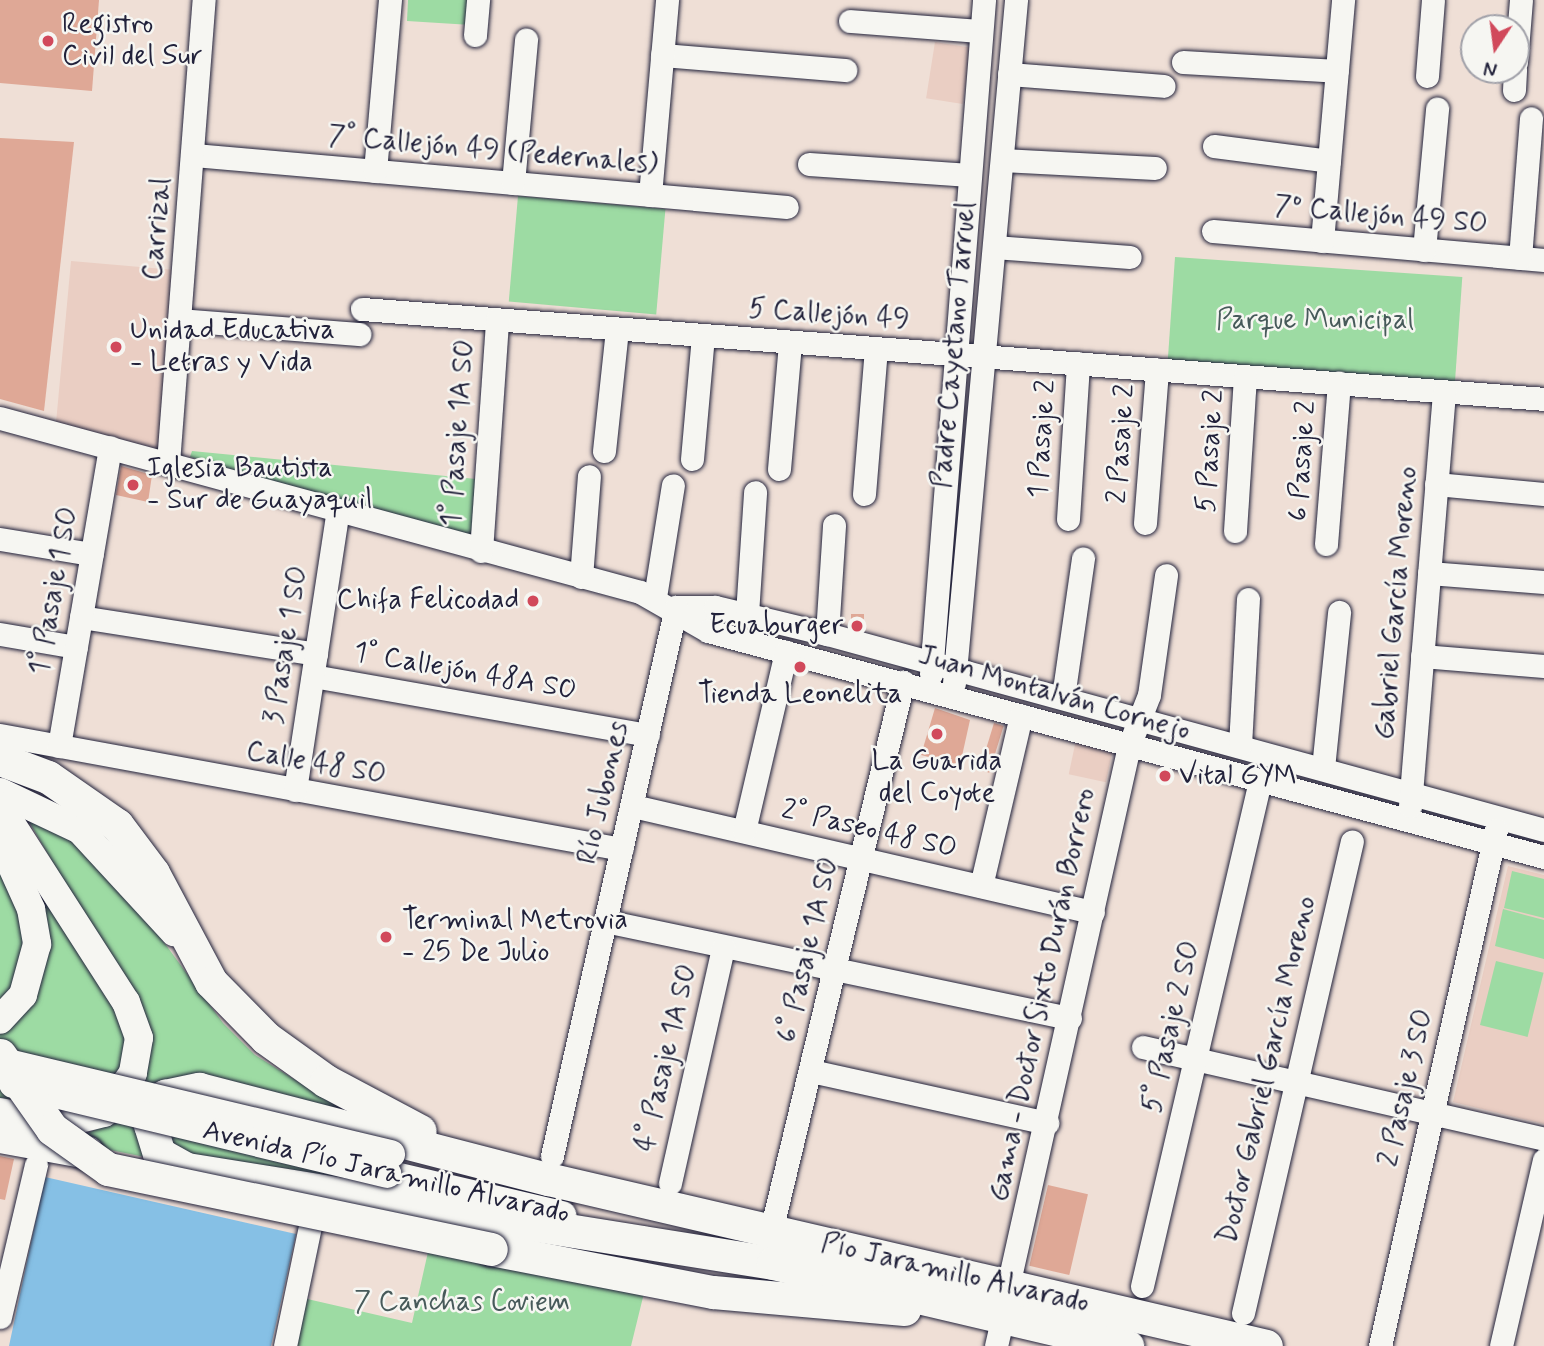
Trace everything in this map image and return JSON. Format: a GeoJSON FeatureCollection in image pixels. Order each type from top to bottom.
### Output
{"type":"FeatureCollection","features":[{"type":"Feature","properties":{"kind":"highway"},"geometry":{"type":"LineString","coordinates":[[0,759],[48,777],[117,825],[153,873],[211,982],[266,1038],[349,1095],[431,1136],[550,1168]]}},
{"type":"Feature","properties":{"kind":"highway"},"geometry":{"type":"LineString","coordinates":[[0,1058],[52,1129],[108,1169],[713,1292],[998,1314]]}},
{"type":"Feature","properties":{"kind":"highway"},"geometry":{"type":"LineString","coordinates":[[188,1170],[159,1154],[150,1125],[166,1097],[198,1088],[550,1168]]}},
{"type":"Feature","properties":{"kind":"highway"},"geometry":{"type":"LineString","coordinates":[[0,1136],[317,1191],[772,1247]]}},
{"type":"Feature","properties":{"kind":"highway","name":"Pío Jaramillo Alvarado"},"geometry":{"type":"LineString","coordinates":[[550,1168],[657,1192],[772,1247],[998,1314],[1128,1346]]}},
{"type":"Feature","properties":{"kind":"highway","name":"Pío Jaramillo Alvarado"},"geometry":{"type":"LineString","coordinates":[[998,1314],[1266,1346]]}},
{"type":"Feature","properties":{"kind":"main road"},"geometry":{"type":"LineString","coordinates":[[0,792],[59,817],[100,847],[211,982]]}},
{"type":"Feature","properties":{"kind":"main road"},"geometry":{"type":"LineString","coordinates":[[0,806],[125,1002],[139,1038],[133,1073],[104,1113],[81,1123],[0,1112]]}},
{"type":"Feature","properties":{"kind":"main road"},"geometry":{"type":"LineString","coordinates":[[0,840],[31,909],[37,944],[23,995],[0,1020]]}},
{"type":"Feature","properties":{"kind":"main road","name":"Avenida Pío Jaramillo Alvarado"},"geometry":{"type":"LineString","coordinates":[[0,1058],[389,1164],[503,1181],[657,1192]]}},
{"type":"Feature","properties":{"kind":"main road","name":"Avenida Pío Jaramillo Alvarado"},"geometry":{"type":"LineString","coordinates":[[0,1080],[772,1247]]}},
{"type":"Feature","properties":{"kind":"street","name":"Carrizal"},"geometry":{"type":"LineString","coordinates":[[167,463],[194,155],[204,0]]}},
{"type":"Feature","properties":{"kind":"street"},"geometry":{"type":"LineString","coordinates":[[375,171],[390,0]]}},
{"type":"Feature","properties":{"kind":"street"},"geometry":{"type":"LineString","coordinates":[[475,35],[478,0]]}},
{"type":"Feature","properties":{"kind":"street"},"geometry":{"type":"LineString","coordinates":[[650,195],[667,0]]}},
{"type":"Feature","properties":{"kind":"street","name":"Padre Cayetano Tarruel"},"geometry":{"type":"LineString","coordinates":[[953,696],[944,665],[957,354],[984,0]]}},
{"type":"Feature","properties":{"kind":"street","name":"Padre Cayetano Tarruel"},"geometry":{"type":"LineString","coordinates":[[927,689],[944,665],[984,356],[1016,0]]}},
{"type":"Feature","properties":{"kind":"street"},"geometry":{"type":"LineString","coordinates":[[1322,241],[1343,0]]}},
{"type":"Feature","properties":{"kind":"street"},"geometry":{"type":"LineString","coordinates":[[1427,76],[1433,0]]}},
{"type":"Feature","properties":{"kind":"street"},"geometry":{"type":"LineString","coordinates":[[850,21],[981,31]]}},
{"type":"Feature","properties":{"kind":"street"},"geometry":{"type":"LineString","coordinates":[[513,183],[526,40]]}},
{"type":"Feature","properties":{"kind":"street"},"geometry":{"type":"LineString","coordinates":[[662,55],[845,70]]}},
{"type":"Feature","properties":{"kind":"street"},"geometry":{"type":"LineString","coordinates":[[1183,62],[1337,71]]}},
{"type":"Feature","properties":{"kind":"street"},"geometry":{"type":"LineString","coordinates":[[1009,74],[1164,86]]}},
{"type":"Feature","properties":{"kind":"street"},"geometry":{"type":"LineString","coordinates":[[1424,250],[1437,109]]}},
{"type":"Feature","properties":{"kind":"street"},"geometry":{"type":"LineString","coordinates":[[1520,258],[1531,118]]}},
{"type":"Feature","properties":{"kind":"street"},"geometry":{"type":"LineString","coordinates":[[1214,146],[1329,161]]}},
{"type":"Feature","properties":{"kind":"street","name":"7° Callejón 49 (Pedernales)"},"geometry":{"type":"LineString","coordinates":[[194,155],[787,206]]}},
{"type":"Feature","properties":{"kind":"street"},"geometry":{"type":"LineString","coordinates":[[1002,160],[1155,168]]}},
{"type":"Feature","properties":{"kind":"street"},"geometry":{"type":"LineString","coordinates":[[809,164],[970,175]]}},
{"type":"Feature","properties":{"kind":"street","name":"7º Callejón 49 SO"},"geometry":{"type":"LineString","coordinates":[[1213,232],[1544,260]]}},
{"type":"Feature","properties":{"kind":"street"},"geometry":{"type":"LineString","coordinates":[[994,247],[1130,257]]}},
{"type":"Feature","properties":{"kind":"street","name":"5 Callejón 49"},"geometry":{"type":"LineString","coordinates":[[362,309],[1544,399]]}},
{"type":"Feature","properties":{"kind":"street"},"geometry":{"type":"LineString","coordinates":[[180,320],[359,334]]}},
{"type":"Feature","properties":{"kind":"street","name":"1° Pasaje 1A SO"},"geometry":{"type":"LineString","coordinates":[[481,551],[497,320]]}},
{"type":"Feature","properties":{"kind":"street"},"geometry":{"type":"LineString","coordinates":[[604,451],[617,329]]}},
{"type":"Feature","properties":{"kind":"street"},"geometry":{"type":"LineString","coordinates":[[692,459],[703,335]]}},
{"type":"Feature","properties":{"kind":"street"},"geometry":{"type":"LineString","coordinates":[[779,469],[790,342]]}},
{"type":"Feature","properties":{"kind":"street"},"geometry":{"type":"LineString","coordinates":[[864,494],[876,348]]}},
{"type":"Feature","properties":{"kind":"street","name":"1 Pasaje 2"},"geometry":{"type":"LineString","coordinates":[[1068,519],[1078,363]]}},
{"type":"Feature","properties":{"kind":"street","name":"2 Pasaje 2"},"geometry":{"type":"LineString","coordinates":[[1145,523],[1157,369]]}},
{"type":"Feature","properties":{"kind":"street","name":"5 Pasaje 2"},"geometry":{"type":"LineString","coordinates":[[1235,531],[1245,376]]}},
{"type":"Feature","properties":{"kind":"street","name":"6 Pasaje 2"},"geometry":{"type":"LineString","coordinates":[[1326,544],[1339,383]]}},
{"type":"Feature","properties":{"kind":"street","name":"Gabriel García Moreno"},"geometry":{"type":"LineString","coordinates":[[1409,821],[1444,391]]}},
{"type":"Feature","properties":{"kind":"street","name":"Juan Montalván Cornejo"},"geometry":{"type":"LineString","coordinates":[[0,418],[666,602],[747,614],[827,634],[1544,830]]}},
{"type":"Feature","properties":{"kind":"street","name":"1° Pasaje 1 SO"},"geometry":{"type":"LineString","coordinates":[[59,746],[110,447]]}},
{"type":"Feature","properties":{"kind":"street"},"geometry":{"type":"LineString","coordinates":[[581,577],[589,476]]}},
{"type":"Feature","properties":{"kind":"street"},"geometry":{"type":"LineString","coordinates":[[1436,484],[1544,494]]}},
{"type":"Feature","properties":{"kind":"street","name":"Río Jubones"},"geometry":{"type":"LineString","coordinates":[[550,1168],[648,735],[666,602],[673,485]]}},
{"type":"Feature","properties":{"kind":"street"},"geometry":{"type":"LineString","coordinates":[[747,614],[755,492]]}},
{"type":"Feature","properties":{"kind":"street","name":"3 Pasaje 1 SO"},"geometry":{"type":"LineString","coordinates":[[295,790],[338,510]]}},
{"type":"Feature","properties":{"kind":"street"},"geometry":{"type":"LineString","coordinates":[[827,634],[834,525]]}},
{"type":"Feature","properties":{"kind":"street"},"geometry":{"type":"LineString","coordinates":[[0,539],[92,554]]}},
{"type":"Feature","properties":{"kind":"street"},"geometry":{"type":"LineString","coordinates":[[1063,697],[1083,558]]}},
{"type":"Feature","properties":{"kind":"street"},"geometry":{"type":"LineString","coordinates":[[1429,573],[1544,582]]}},
{"type":"Feature","properties":{"kind":"street","name":"Gama - Doctor Sixto Durán Borrero"},"geometry":{"type":"LineString","coordinates":[[998,1314],[1047,1123],[1136,717],[1149,695],[1166,575]]}},
{"type":"Feature","properties":{"kind":"street"},"geometry":{"type":"LineString","coordinates":[[1240,746],[1248,599]]}},
{"type":"Feature","properties":{"kind":"street","name":"Juan Montalván Cornejo"},"geometry":{"type":"LineString","coordinates":[[666,602],[708,631],[1544,857]]}},
{"type":"Feature","properties":{"kind":"street"},"geometry":{"type":"LineString","coordinates":[[1323,768],[1339,612]]}},
{"type":"Feature","properties":{"kind":"street","name":"1° Callejón 48A SO"},"geometry":{"type":"LineString","coordinates":[[81,617],[648,735]]}},
{"type":"Feature","properties":{"kind":"street"},"geometry":{"type":"LineString","coordinates":[[0,634],[76,647]]}},
{"type":"Feature","properties":{"kind":"street"},"geometry":{"type":"LineString","coordinates":[[744,831],[786,652]]}},
{"type":"Feature","properties":{"kind":"street"},"geometry":{"type":"LineString","coordinates":[[1422,656],[1544,666]]}},
{"type":"Feature","properties":{"kind":"street","name":"6° Pasaje 1A SO"},"geometry":{"type":"LineString","coordinates":[[772,1247],[903,682]]}},
{"type":"Feature","properties":{"kind":"street"},"geometry":{"type":"LineString","coordinates":[[981,886],[1021,716]]}},
{"type":"Feature","properties":{"kind":"street","name":"Calle 48 SO"},"geometry":{"type":"LineString","coordinates":[[0,735],[622,849]]}},
{"type":"Feature","properties":{"kind":"street","name":"5° Pasaje 2 SO"},"geometry":{"type":"LineString","coordinates":[[1142,1286],[1260,781]]}},
{"type":"Feature","properties":{"kind":"street","name":"2° Paseo 48 SO"},"geometry":{"type":"LineString","coordinates":[[633,806],[1093,912]]}},
{"type":"Feature","properties":{"kind":"street","name":"2 Pasaje 3 SO"},"geometry":{"type":"LineString","coordinates":[[1380,1346],[1499,817]]}},
{"type":"Feature","properties":{"kind":"street","name":"Doctor Gabriel García Moreno"},"geometry":{"type":"LineString","coordinates":[[1243,1313],[1352,841]]}},
{"type":"Feature","properties":{"kind":"street"},"geometry":{"type":"LineString","coordinates":[[605,921],[1070,1018]]}},
{"type":"Feature","properties":{"kind":"street","name":"4° Pasaje 1A SO"},"geometry":{"type":"LineString","coordinates":[[657,1192],[723,947]]}},
{"type":"Feature","properties":{"kind":"street"},"geometry":{"type":"LineString","coordinates":[[1143,1047],[1544,1139]]}},
{"type":"Feature","properties":{"kind":"street"},"geometry":{"type":"LineString","coordinates":[[811,1070],[1047,1123]]}},
{"type":"Feature","properties":{"kind":"street"},"geometry":{"type":"LineString","coordinates":[[1501,1346],[1544,1160]]}},
{"type":"Feature","properties":{"kind":"street"},"geometry":{"type":"LineString","coordinates":[[0,1317],[36,1166]]}},
{"type":"Feature","properties":{"kind":"street"},"geometry":{"type":"LineString","coordinates":[[285,1346],[317,1191]]}},
{"type":"Feature","properties":{"kind":"shaded area"},"geometry":{"type":"Polygon","coordinates":[[[935,42],[972,48],[963,104],[926,98],[935,42]]]}},
{"type":"Feature","properties":{"kind":"shaded area","name":"Unidad Educativa - Letras y Vida"},"geometry":{"type":"Polygon","coordinates":[[[71,261],[175,270],[163,452],[56,423],[71,261]]]}},
{"type":"Feature","properties":{"kind":"shaded area"},"geometry":{"type":"Polygon","coordinates":[[[1076,740],[1113,748],[1106,782],[1069,774],[1076,740]]]}},
{"type":"Feature","properties":{"kind":"shaded area"},"geometry":{"type":"Polygon","coordinates":[[[1508,866],[1544,875],[1544,1124],[1453,1102],[1508,866]]]}},
{"type":"Feature","properties":{"kind":"green space"},"geometry":{"type":"Polygon","coordinates":[[[408,0],[473,0],[471,25],[407,21],[408,0]]]}},
{"type":"Feature","properties":{"kind":"green space"},"geometry":{"type":"Polygon","coordinates":[[[518,196],[665,209],[656,314],[509,302],[518,196]]]}},
{"type":"Feature","properties":{"kind":"green space","name":"Parque Municipal"},"geometry":{"type":"Polygon","coordinates":[[[1175,257],[1462,277],[1455,382],[1168,362],[1175,257]]]}},
{"type":"Feature","properties":{"kind":"green space"},"geometry":{"type":"Polygon","coordinates":[[[192,451],[476,479],[476,541],[190,457],[192,451]]]}},
{"type":"Feature","properties":{"kind":"green space"},"geometry":{"type":"Polygon","coordinates":[[[28,820],[77,843],[125,889],[223,1023],[255,1055],[365,1123],[209,1080],[145,1157],[55,1139],[77,1138],[101,1127],[139,1010],[28,820]]]}},
{"type":"Feature","properties":{"kind":"green space"},"geometry":{"type":"Polygon","coordinates":[[[0,852],[26,867],[117,1014],[126,1035],[122,1073],[0,1103],[0,852]]]}},
{"type":"Feature","properties":{"kind":"green space"},"geometry":{"type":"Polygon","coordinates":[[[1512,871],[1544,879],[1544,918],[1504,908],[1512,871]]]}},
{"type":"Feature","properties":{"kind":"green space"},"geometry":{"type":"Polygon","coordinates":[[[1503,909],[1544,920],[1544,959],[1495,946],[1503,909]]]}},
{"type":"Feature","properties":{"kind":"green space"},"geometry":{"type":"Polygon","coordinates":[[[1496,961],[1544,973],[1528,1037],[1480,1025],[1496,961]]]}},
{"type":"Feature","properties":{"kind":"green space"},"geometry":{"type":"Polygon","coordinates":[[[160,1129],[405,1188],[176,1153],[160,1129]]]}},
{"type":"Feature","properties":{"kind":"green space","name":"7 Canchas Coviem"},"geometry":{"type":"Polygon","coordinates":[[[428,1252],[644,1293],[631,1346],[292,1346],[303,1298],[412,1323],[428,1252]]]}},
{"type":"Feature","properties":{"kind":"water"},"geometry":{"type":"Polygon","coordinates":[[[45,1177],[296,1234],[271,1346],[9,1346],[45,1177]]]}},
{"type":"Feature","properties":{"kind":"building","name":"Registro Civil del Sur"},"geometry":{"type":"Polygon","coordinates":[[[0,0],[99,0],[92,91],[0,83],[0,0]]]}},
{"type":"Feature","properties":{"kind":"building"},"geometry":{"type":"Polygon","coordinates":[[[0,138],[74,142],[44,411],[0,399],[0,138]]]}},
{"type":"Feature","properties":{"kind":"building","name":"Iglesia Bautista - Sur de Guayaquil"},"geometry":{"type":"Polygon","coordinates":[[[121,466],[152,475],[148,502],[116,495],[121,466]]]}},
{"type":"Feature","properties":{"kind":"building"},"geometry":{"type":"Polygon","coordinates":[[[851,614],[864,614],[864,630],[851,626],[851,614]]]}},
{"type":"Feature","properties":{"kind":"building"},"geometry":{"type":"Polygon","coordinates":[[[935,708],[970,720],[960,765],[921,755],[935,708]]]}},
{"type":"Feature","properties":{"kind":"building"},"geometry":{"type":"Polygon","coordinates":[[[994,723],[1004,726],[989,773],[980,770],[994,723]]]}},
{"type":"Feature","properties":{"kind":"building"},"geometry":{"type":"Polygon","coordinates":[[[0,1156],[14,1159],[5,1200],[0,1199],[0,1156]]]}},
{"type":"Feature","properties":{"kind":"building"},"geometry":{"type":"Polygon","coordinates":[[[1048,1185],[1088,1194],[1069,1275],[1029,1266],[1048,1185]]]}},
{"type":"Feature","properties":{"kind":"place","name":"Registro Civil del Sur"},"geometry":{"type":"Point","coordinates":[48,41]}},
{"type":"Feature","properties":{"kind":"place","name":"Unidad Educativa - Letras y Vida"},"geometry":{"type":"Point","coordinates":[116,347]}},
{"type":"Feature","properties":{"kind":"place","name":"Iglesia Bautista - Sur de Guayaquil"},"geometry":{"type":"Point","coordinates":[133,485]}},
{"type":"Feature","properties":{"kind":"place","name":"Chifa Felicodad"},"geometry":{"type":"Point","coordinates":[533,601]}},
{"type":"Feature","properties":{"kind":"place","name":"Ecuaburger"},"geometry":{"type":"Point","coordinates":[857,626]}},
{"type":"Feature","properties":{"kind":"place","name":"Tienda Leonelita"},"geometry":{"type":"Point","coordinates":[800,667]}},
{"type":"Feature","properties":{"kind":"place","name":"La Guarida del Coyote"},"geometry":{"type":"Point","coordinates":[937,734]}},
{"type":"Feature","properties":{"kind":"place","name":"Vital GYM"},"geometry":{"type":"Point","coordinates":[1165,776]}},
{"type":"Feature","properties":{"kind":"place","name":"Terminal Metrovia - 25 De Julio"},"geometry":{"type":"Point","coordinates":[386,937]}}]}
